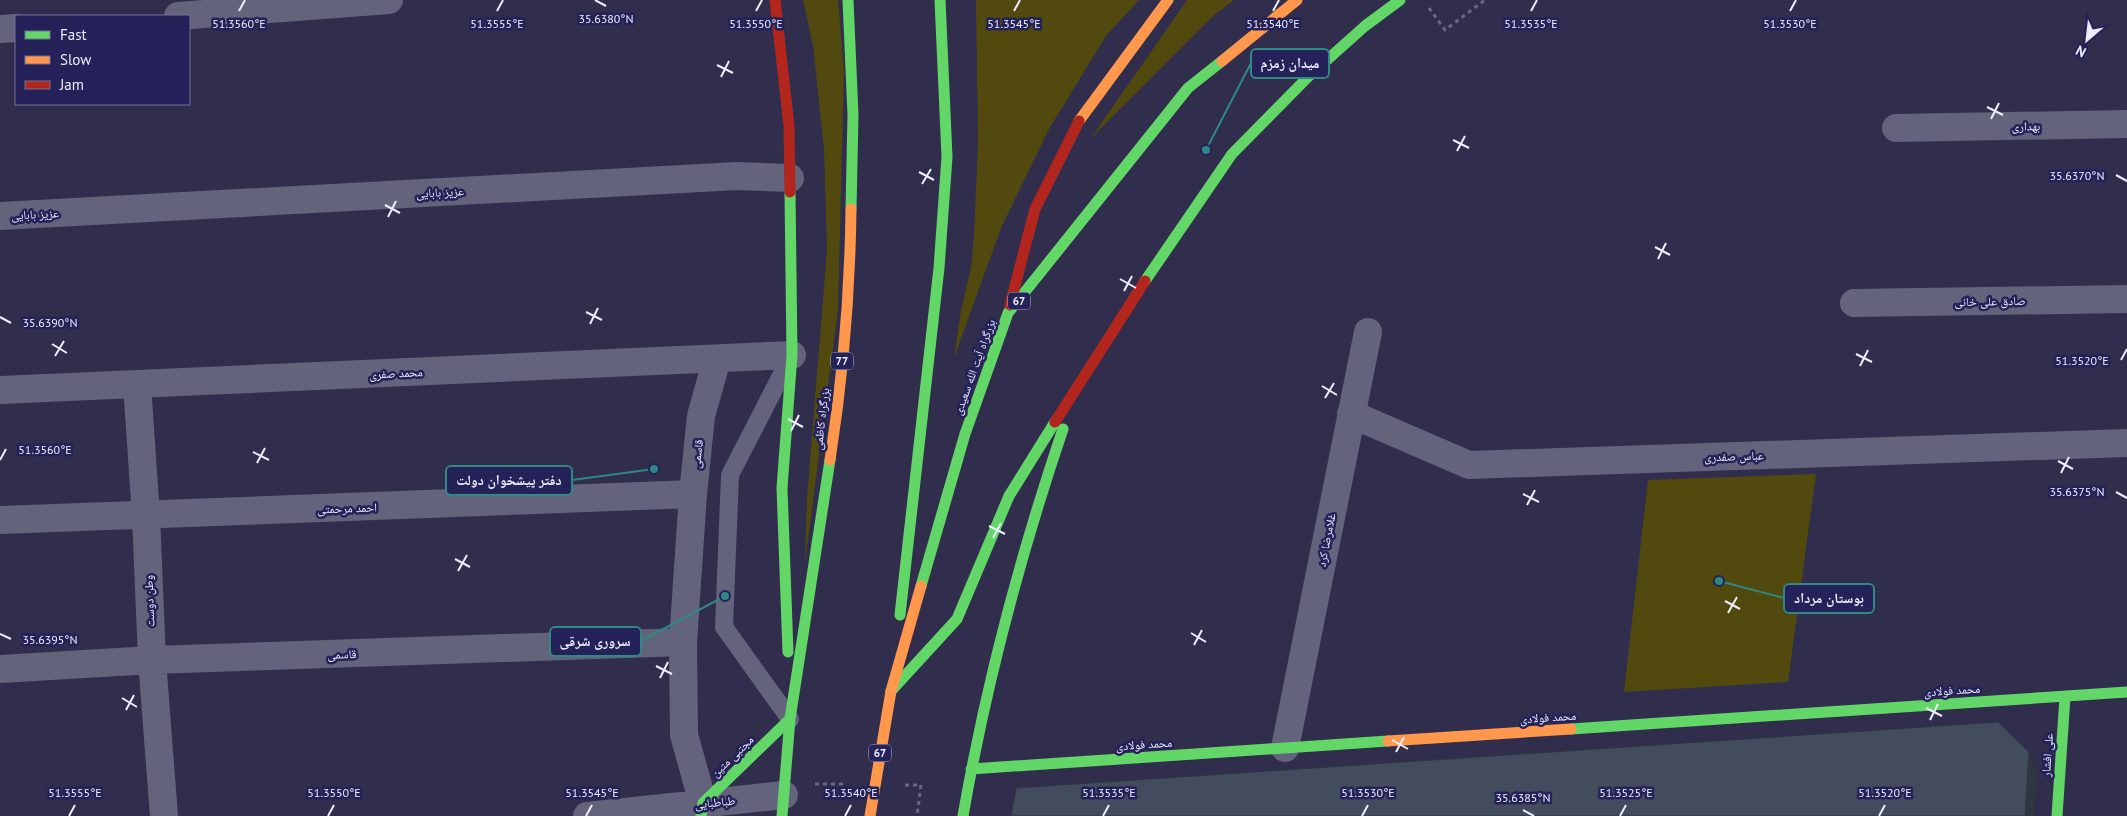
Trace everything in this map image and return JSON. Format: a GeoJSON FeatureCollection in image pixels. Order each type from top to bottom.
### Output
{"type":"FeatureCollection","features":[{"type":"Feature","properties":{"kind":"main road"},"geometry":{"type":"LineString","coordinates":[[775,0],[789,126],[792,355],[782,488],[790,719],[783,806]]}},
{"type":"Feature","properties":{"kind":"main road","name":"بزرگراه کاظمی"},"geometry":{"type":"LineString","coordinates":[[790,719],[837,414],[850,268],[853,115],[848,0]]}},
{"type":"Feature","properties":{"kind":"main road"},"geometry":{"type":"LineString","coordinates":[[891,691],[939,268],[947,157],[940,0]]}},
{"type":"Feature","properties":{"kind":"main road"},"geometry":{"type":"LineString","coordinates":[[1008,313],[1035,209],[1075,127],[1168,0]]}},
{"type":"Feature","properties":{"kind":"main road","name":"بزرگراه آیت الله سعیدی"},"geometry":{"type":"LineString","coordinates":[[870,816],[891,691],[965,434],[1008,313],[1188,88],[1297,0]]}},
{"type":"Feature","properties":{"kind":"main road"},"geometry":{"type":"LineString","coordinates":[[891,691],[957,619],[1009,496],[1082,378],[1232,154],[1308,77],[1365,26],[1400,0]]}},
{"type":"Feature","properties":{"kind":"main road"},"geometry":{"type":"LineString","coordinates":[[963,816],[988,682],[1026,545],[1082,378]]}},
{"type":"Feature","properties":{"kind":"main road","name":"محمد فولادی"},"geometry":{"type":"LineString","coordinates":[[971,769],[2127,692]]}},
{"type":"Feature","properties":{"kind":"main road","name":"علی افشار"},"geometry":{"type":"LineString","coordinates":[[2057,816],[2065,697]]}},
{"type":"Feature","properties":{"kind":"main road","name":"مجتبی متین"},"geometry":{"type":"LineString","coordinates":[[702,810],[790,719]]}},
{"type":"Feature","properties":{"kind":"street"},"geometry":{"type":"LineString","coordinates":[[190,15],[389,0]]}},
{"type":"Feature","properties":{"kind":"street"},"geometry":{"type":"LineString","coordinates":[[0,29],[15,28]]}},
{"type":"Feature","properties":{"kind":"street","name":"بهداری"},"geometry":{"type":"LineString","coordinates":[[1896,128],[2127,124]]}},
{"type":"Feature","properties":{"kind":"street","name":"عزیز بابایی"},"geometry":{"type":"LineString","coordinates":[[0,216],[737,176],[790,178]]}},
{"type":"Feature","properties":{"kind":"street","name":"صادق علی خانی"},"geometry":{"type":"LineString","coordinates":[[1854,303],[2127,299]]}},
{"type":"Feature","properties":{"kind":"street","name":"غلامرضا کرد"},"geometry":{"type":"LineString","coordinates":[[1285,748],[1368,332]]}},
{"type":"Feature","properties":{"kind":"street","name":"محمد صفری"},"geometry":{"type":"LineString","coordinates":[[0,390],[792,355]]}},
{"type":"Feature","properties":{"kind":"street","name":"قاسمی"},"geometry":{"type":"LineString","coordinates":[[702,810],[684,735],[683,642],[693,494],[701,416],[717,359]]}},
{"type":"Feature","properties":{"kind":"street","name":"وطن دوست"},"geometry":{"type":"LineString","coordinates":[[137,385],[146,516],[152,660],[164,816]]}},
{"type":"Feature","properties":{"kind":"street","name":"عباس صفدری"},"geometry":{"type":"LineString","coordinates":[[1351,414],[1469,464],[2127,444]]}},
{"type":"Feature","properties":{"kind":"street","name":"احمد مرحمتی"},"geometry":{"type":"LineString","coordinates":[[0,520],[693,494]]}},
{"type":"Feature","properties":{"kind":"street","name":"قاسمی"},"geometry":{"type":"LineString","coordinates":[[0,669],[152,660],[683,642]]}},
{"type":"Feature","properties":{"kind":"street","name":"طباطبایی"},"geometry":{"type":"LineString","coordinates":[[587,816],[783,806]]}},
{"type":"Feature","properties":{"kind":"lane"},"geometry":{"type":"LineString","coordinates":[[790,719],[724,627],[730,475],[792,355]]}},
{"type":"Feature","properties":{"kind":"path"},"geometry":{"type":"LineString","coordinates":[[1428,7],[1445,30],[1485,0]]}},
{"type":"Feature","properties":{"kind":"path"},"geometry":{"type":"LineString","coordinates":[[917,816],[921,785]]}},
{"type":"Feature","properties":{"kind":"shaded area"},"geometry":{"type":"Polygon","coordinates":[[[803,0],[838,0],[844,70],[838,310],[805,562],[807,498],[827,250],[824,149],[813,45],[803,0]]]}},
{"type":"Feature","properties":{"kind":"shaded area"},"geometry":{"type":"Polygon","coordinates":[[[976,0],[1139,0],[1106,36],[1049,129],[1001,228],[954,358],[961,310],[971,268],[974,235],[978,143],[976,0]]]}},
{"type":"Feature","properties":{"kind":"shaded area"},"geometry":{"type":"Polygon","coordinates":[[[1187,0],[1234,0],[1213,16],[1091,138],[1187,0]]]}},
{"type":"Feature","properties":{"kind":"shaded area"},"geometry":{"type":"Polygon","coordinates":[[[1816,474],[1788,682],[1624,692],[1648,480],[1816,474]]]}},
{"type":"Feature","properties":{"kind":"building"},"geometry":{"type":"Polygon","coordinates":[[[1998,722],[2029,752],[2025,816],[1011,816],[1016,788],[1998,722]]]}},
{"type":"Feature","properties":{"kind":"traffic: fast"},"geometry":{"type":"LineString","coordinates":[[848,0],[853,115],[851,209]]}},
{"type":"Feature","properties":{"kind":"traffic: fast"},"geometry":{"type":"LineString","coordinates":[[900,615],[939,268],[947,157],[940,0]]}},
{"type":"Feature","properties":{"kind":"traffic: fast"},"geometry":{"type":"LineString","coordinates":[[1145,281],[1232,154],[1308,77],[1365,26],[1400,0]]}},
{"type":"Feature","properties":{"kind":"traffic: fast"},"geometry":{"type":"LineString","coordinates":[[921,586],[965,434],[1008,313],[1188,88],[1222,61]]}},
{"type":"Feature","properties":{"kind":"traffic: fast"},"geometry":{"type":"LineString","coordinates":[[788,652],[782,488],[792,355],[790,192]]}},
{"type":"Feature","properties":{"kind":"traffic: fast"},"geometry":{"type":"LineString","coordinates":[[891,691],[957,619],[1009,496],[1055,422]]}},
{"type":"Feature","properties":{"kind":"traffic: fast"},"geometry":{"type":"LineString","coordinates":[[963,816],[982,718],[1005,621],[1032,524],[1063,429]]}},
{"type":"Feature","properties":{"kind":"traffic: fast"},"geometry":{"type":"LineString","coordinates":[[782,816],[790,719],[830,460]]}},
{"type":"Feature","properties":{"kind":"traffic: fast"},"geometry":{"type":"LineString","coordinates":[[1571,729],[2127,692]]}},
{"type":"Feature","properties":{"kind":"traffic: fast"},"geometry":{"type":"LineString","coordinates":[[2057,816],[2065,697]]}},
{"type":"Feature","properties":{"kind":"traffic: fast"},"geometry":{"type":"LineString","coordinates":[[701,816],[703,803],[790,719]]}},
{"type":"Feature","properties":{"kind":"traffic: fast"},"geometry":{"type":"LineString","coordinates":[[971,769],[1388,741]]}},
{"type":"Feature","properties":{"kind":"traffic: slow"},"geometry":{"type":"LineString","coordinates":[[1079,121],[1168,0]]}},
{"type":"Feature","properties":{"kind":"traffic: slow"},"geometry":{"type":"LineString","coordinates":[[1222,61],[1297,0]]}},
{"type":"Feature","properties":{"kind":"traffic: slow"},"geometry":{"type":"LineString","coordinates":[[830,460],[839,398],[845,335],[851,209]]}},
{"type":"Feature","properties":{"kind":"traffic: slow"},"geometry":{"type":"LineString","coordinates":[[870,816],[891,691],[921,586]]}},
{"type":"Feature","properties":{"kind":"traffic: slow"},"geometry":{"type":"LineString","coordinates":[[1388,741],[1571,729]]}},
{"type":"Feature","properties":{"kind":"traffic: jam"},"geometry":{"type":"LineString","coordinates":[[775,0],[789,126],[790,192]]}},
{"type":"Feature","properties":{"kind":"traffic: jam"},"geometry":{"type":"LineString","coordinates":[[1010,305],[1035,209],[1079,121]]}},
{"type":"Feature","properties":{"kind":"traffic: jam"},"geometry":{"type":"LineString","coordinates":[[1055,422],[1145,281]]}},
{"type":"Feature","properties":{"kind":"place","name":"میدان زمزم"},"geometry":{"type":"Point","coordinates":[1206,150]}},
{"type":"Feature","properties":{"kind":"place","name":"دفتر پیشخوان دولت"},"geometry":{"type":"Point","coordinates":[654,469]}},
{"type":"Feature","properties":{"kind":"place","name":"بوستان مرداد"},"geometry":{"type":"Point","coordinates":[1719,581]}},
{"type":"Feature","properties":{"kind":"place","name":"سروری شرقی"},"geometry":{"type":"Point","coordinates":[725,596]}}]}
